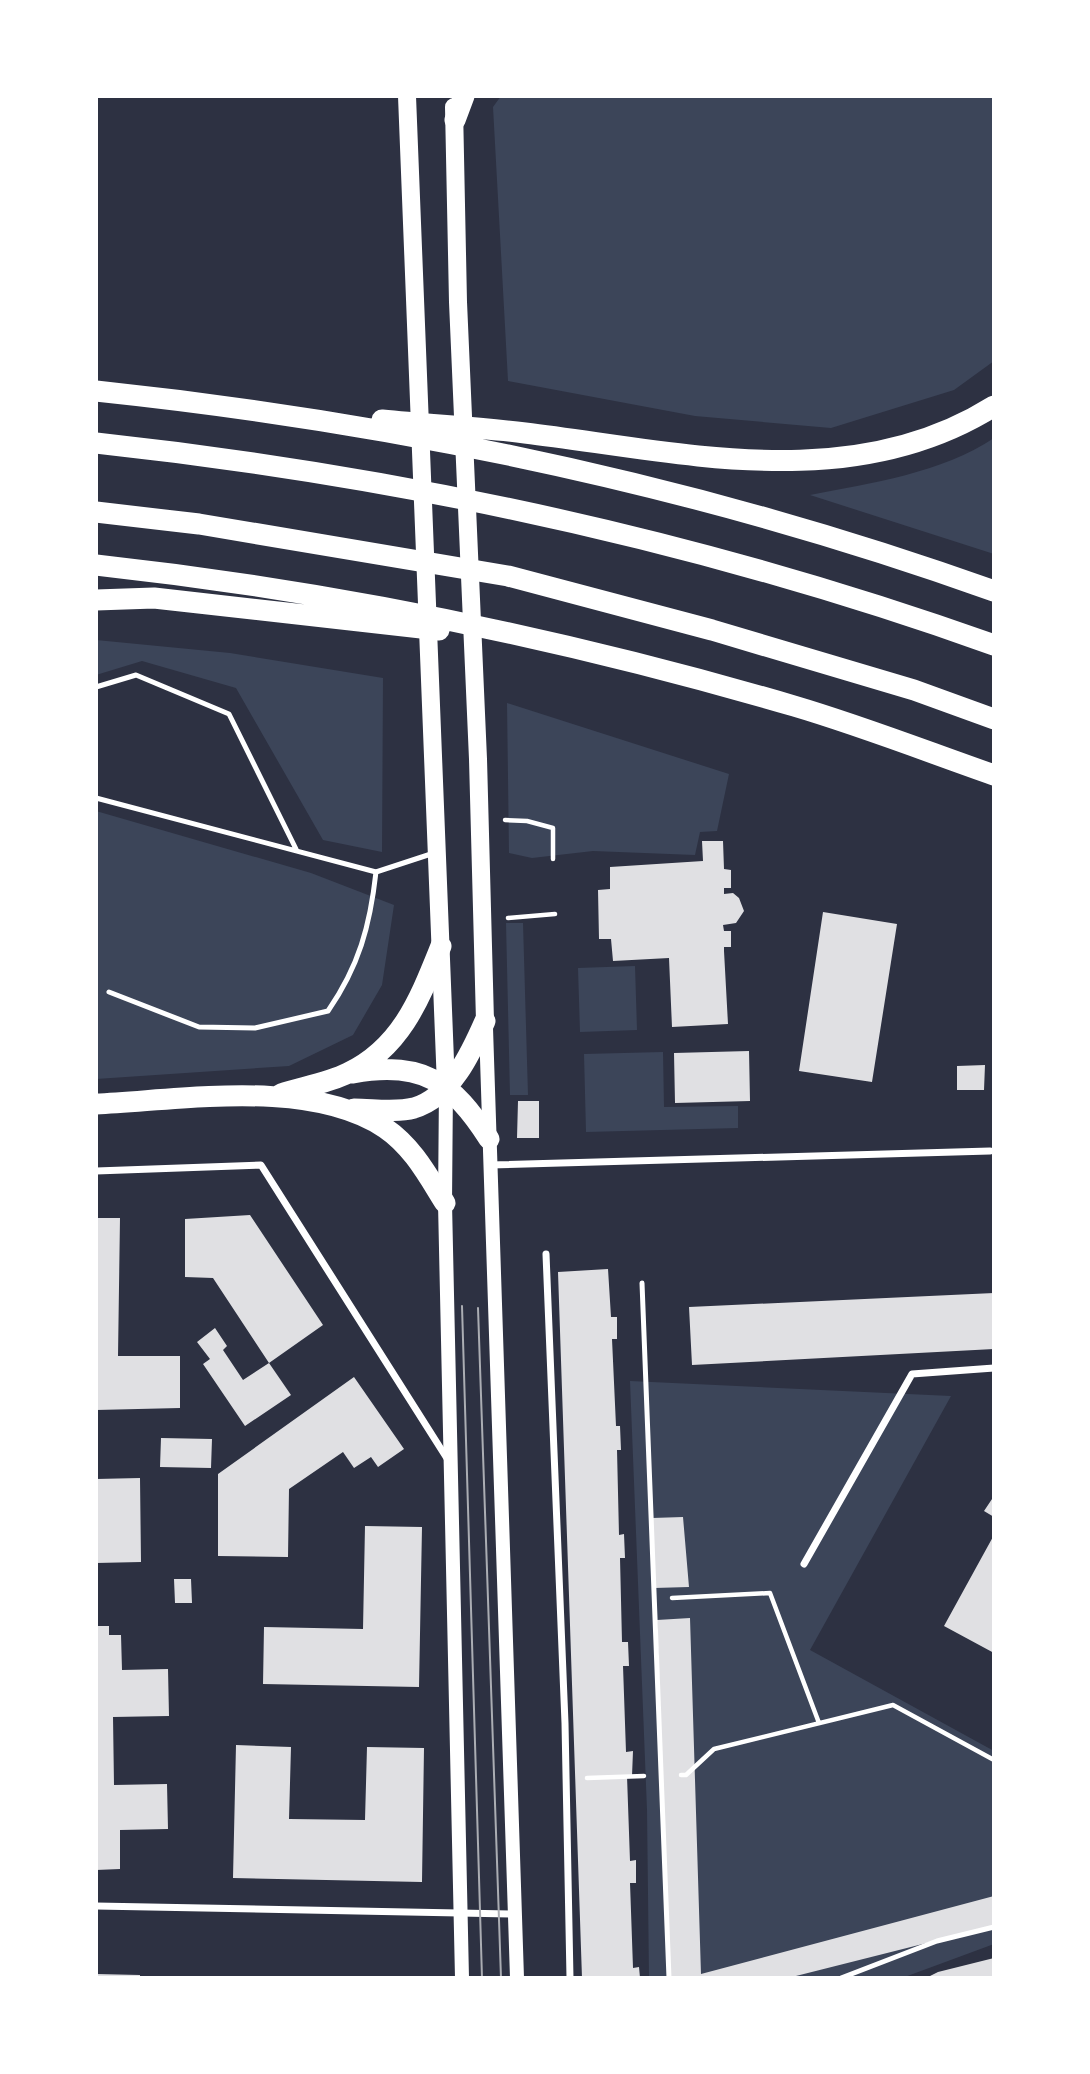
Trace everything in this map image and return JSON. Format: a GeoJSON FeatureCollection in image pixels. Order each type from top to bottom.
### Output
{"type":"FeatureCollection","features":[{"type":"Feature","properties":{"kind":"highway"},"geometry":{"type":"LineString","coordinates":[[455,120],[464,96]]}},
{"type":"Feature","properties":{"kind":"highway"},"geometry":{"type":"LineString","coordinates":[[96,391],[274,411],[526,433],[710,459],[807,462],[865,454],[925,438],[973,419],[994,406]]}},
{"type":"Feature","properties":{"kind":"highway"},"geometry":{"type":"LineString","coordinates":[[274,411],[602,476],[739,510],[994,591]]}},
{"type":"Feature","properties":{"kind":"highway"},"geometry":{"type":"LineString","coordinates":[[96,443],[208,455],[396,485],[511,510],[726,561],[994,645]]}},
{"type":"Feature","properties":{"kind":"highway"},"geometry":{"type":"LineString","coordinates":[[96,512],[225,528],[508,576],[712,629],[914,690],[994,719]]}},
{"type":"Feature","properties":{"kind":"highway"},"geometry":{"type":"LineString","coordinates":[[96,565],[203,577],[362,601],[550,642],[795,706],[994,775]]}},
{"type":"Feature","properties":{"kind":"highway"},"geometry":{"type":"LineString","coordinates":[[96,600],[154,598],[550,642]]}},
{"type":"Feature","properties":{"kind":"highway"},"geometry":{"type":"LineString","coordinates":[[348,1073],[385,1048],[401,1032],[416,1006],[441,946]]}},
{"type":"Feature","properties":{"kind":"highway"},"geometry":{"type":"LineString","coordinates":[[96,1104],[277,1095],[348,1109],[415,1108],[446,1086],[473,1050],[485,1021]]}},
{"type":"Feature","properties":{"kind":"highway"},"geometry":{"type":"LineString","coordinates":[[277,1095],[348,1073],[395,1068],[426,1074],[446,1086],[473,1114],[489,1139]]}},
{"type":"Feature","properties":{"kind":"highway"},"geometry":{"type":"LineString","coordinates":[[348,1109],[385,1128],[404,1144],[419,1161],[445,1203]]}},
{"type":"Feature","properties":{"kind":"main road"},"geometry":{"type":"LineString","coordinates":[[407,96],[446,1086],[445,1203],[462,1978]]}},
{"type":"Feature","properties":{"kind":"main road"},"geometry":{"type":"LineString","coordinates":[[453,96],[458,302],[478,759],[517,1978]]}},
{"type":"Feature","properties":{"kind":"street"},"geometry":{"type":"LineString","coordinates":[[489,1165],[990,1151]]}},
{"type":"Feature","properties":{"kind":"street"},"geometry":{"type":"LineString","coordinates":[[96,1171],[261,1165],[452,1468]]}},
{"type":"Feature","properties":{"kind":"street"},"geometry":{"type":"LineString","coordinates":[[546,1254],[566,1778],[570,1978]]}},
{"type":"Feature","properties":{"kind":"street"},"geometry":{"type":"LineString","coordinates":[[804,1564],[912,1374],[994,1368]]}},
{"type":"Feature","properties":{"kind":"street"},"geometry":{"type":"LineString","coordinates":[[96,1906],[514,1914]]}},
{"type":"Feature","properties":{"kind":"lane"},"geometry":{"type":"LineString","coordinates":[[96,687],[136,675],[229,714],[296,849]]}},
{"type":"Feature","properties":{"kind":"lane"},"geometry":{"type":"LineString","coordinates":[[96,798],[376,872],[437,853]]}},
{"type":"Feature","properties":{"kind":"lane"},"geometry":{"type":"LineString","coordinates":[[109,992],[199,1027],[255,1028],[328,1011],[349,980],[371,911],[376,872]]}},
{"type":"Feature","properties":{"kind":"lane"},"geometry":{"type":"LineString","coordinates":[[642,1283],[669,1978]]}},
{"type":"Feature","properties":{"kind":"lane"},"geometry":{"type":"LineString","coordinates":[[841,1978],[937,1941],[994,1927]]}},
{"type":"Feature","properties":{"kind":"path"},"geometry":{"type":"LineString","coordinates":[[500,820],[527,821],[553,828],[553,859]]}},
{"type":"Feature","properties":{"kind":"path"},"geometry":{"type":"LineString","coordinates":[[500,919],[555,915]]}},
{"type":"Feature","properties":{"kind":"path"},"geometry":{"type":"LineString","coordinates":[[666,1598],[770,1593],[819,1723]]}},
{"type":"Feature","properties":{"kind":"path"},"geometry":{"type":"LineString","coordinates":[[686,1775],[715,1749],[893,1705],[994,1760]]}},
{"type":"Feature","properties":{"kind":"path"},"geometry":{"type":"LineString","coordinates":[[566,1778],[633,1776]]}},
{"type":"Feature","properties":{"kind":"shaded area"},"geometry":{"type":"Polygon","coordinates":[[[501,96],[994,96],[994,361],[954,390],[831,428],[695,416],[508,381],[493,107],[501,96]]]}},
{"type":"Feature","properties":{"kind":"shaded area"},"geometry":{"type":"Polygon","coordinates":[[[994,438],[994,554],[810,495],[929,468],[974,450],[994,438]]]}},
{"type":"Feature","properties":{"kind":"shaded area"},"geometry":{"type":"Polygon","coordinates":[[[96,640],[230,653],[383,678],[382,852],[323,840],[236,688],[142,661],[96,675],[96,640]]]}},
{"type":"Feature","properties":{"kind":"shaded area"},"geometry":{"type":"Polygon","coordinates":[[[507,703],[729,774],[717,831],[700,832],[695,855],[593,851],[532,858],[509,853],[507,703]]]}},
{"type":"Feature","properties":{"kind":"shaded area"},"geometry":{"type":"Polygon","coordinates":[[[96,811],[311,873],[394,905],[382,985],[353,1035],[289,1066],[96,1079],[96,811]]]}},
{"type":"Feature","properties":{"kind":"shaded area"},"geometry":{"type":"Polygon","coordinates":[[[506,923],[523,923],[528,1095],[510,1095],[506,923]]]}},
{"type":"Feature","properties":{"kind":"shaded area"},"geometry":{"type":"Polygon","coordinates":[[[635,966],[637,1030],[580,1032],[578,968],[635,966]]]}},
{"type":"Feature","properties":{"kind":"shaded area"},"geometry":{"type":"Polygon","coordinates":[[[663,1052],[664,1107],[738,1106],[738,1128],[586,1132],[584,1054],[663,1052]]]}},
{"type":"Feature","properties":{"kind":"shaded area"},"geometry":{"type":"Polygon","coordinates":[[[630,1381],[951,1396],[810,1650],[994,1751],[994,1944],[902,1978],[649,1978],[647,1810],[630,1381]]]}},
{"type":"Feature","properties":{"kind":"building"},"geometry":{"type":"Polygon","coordinates":[[[702,841],[723,841],[724,869],[731,870],[731,888],[724,888],[724,894],[733,893],[739,898],[744,911],[736,923],[723,925],[724,931],[731,931],[731,947],[724,947],[728,1024],[672,1027],[669,958],[613,961],[611,939],[599,939],[598,890],[610,889],[610,867],[703,861],[702,841]]]}},
{"type":"Feature","properties":{"kind":"building"},"geometry":{"type":"Polygon","coordinates":[[[823,912],[897,924],[872,1082],[799,1071],[823,912]]]}},
{"type":"Feature","properties":{"kind":"building"},"geometry":{"type":"Polygon","coordinates":[[[749,1051],[750,1101],[675,1103],[674,1053],[749,1051]]]}},
{"type":"Feature","properties":{"kind":"building"},"geometry":{"type":"Polygon","coordinates":[[[985,1065],[984,1090],[957,1090],[957,1066],[985,1065]]]}},
{"type":"Feature","properties":{"kind":"building"},"geometry":{"type":"Polygon","coordinates":[[[518,1101],[539,1101],[539,1138],[517,1138],[518,1101]]]}},
{"type":"Feature","properties":{"kind":"building"},"geometry":{"type":"Polygon","coordinates":[[[250,1215],[323,1325],[269,1363],[213,1278],[185,1277],[185,1219],[250,1215]]]}},
{"type":"Feature","properties":{"kind":"building"},"geometry":{"type":"Polygon","coordinates":[[[96,1218],[120,1218],[118,1356],[180,1356],[180,1408],[96,1410],[96,1218]]]}},
{"type":"Feature","properties":{"kind":"building"},"geometry":{"type":"Polygon","coordinates":[[[608,1269],[611,1317],[617,1317],[617,1339],[612,1339],[616,1426],[620,1426],[621,1450],[617,1450],[619,1535],[624,1534],[625,1558],[620,1558],[622,1642],[628,1642],[629,1666],[623,1666],[626,1752],[633,1751],[632,1776],[627,1776],[630,1861],[636,1860],[636,1883],[630,1883],[633,1968],[639,1967],[640,1978],[582,1978],[558,1272],[608,1269]]]}},
{"type":"Feature","properties":{"kind":"building"},"geometry":{"type":"Polygon","coordinates":[[[994,1293],[994,1349],[692,1365],[689,1307],[994,1293]]]}},
{"type":"Feature","properties":{"kind":"building"},"geometry":{"type":"Polygon","coordinates":[[[215,1328],[227,1346],[223,1350],[243,1380],[269,1363],[291,1395],[245,1426],[203,1364],[210,1359],[197,1342],[215,1328]]]}},
{"type":"Feature","properties":{"kind":"building"},"geometry":{"type":"Polygon","coordinates":[[[354,1377],[404,1449],[378,1467],[371,1457],[354,1468],[343,1452],[289,1489],[288,1557],[218,1556],[218,1474],[354,1377]]]}},
{"type":"Feature","properties":{"kind":"building"},"geometry":{"type":"Polygon","coordinates":[[[161,1438],[212,1439],[211,1468],[160,1467],[161,1438]]]}},
{"type":"Feature","properties":{"kind":"building"},"geometry":{"type":"Polygon","coordinates":[[[140,1478],[141,1562],[96,1563],[96,1479],[140,1478]]]}},
{"type":"Feature","properties":{"kind":"building"},"geometry":{"type":"Polygon","coordinates":[[[994,1496],[994,1517],[984,1511],[994,1496]]]}},
{"type":"Feature","properties":{"kind":"building"},"geometry":{"type":"Polygon","coordinates":[[[683,1517],[689,1587],[654,1588],[652,1518],[683,1517]]]}},
{"type":"Feature","properties":{"kind":"building"},"geometry":{"type":"Polygon","coordinates":[[[365,1526],[422,1527],[419,1687],[263,1684],[264,1627],[363,1629],[365,1526]]]}},
{"type":"Feature","properties":{"kind":"building"},"geometry":{"type":"Polygon","coordinates":[[[994,1535],[994,1653],[944,1626],[994,1535]]]}},
{"type":"Feature","properties":{"kind":"building"},"geometry":{"type":"Polygon","coordinates":[[[174,1579],[191,1579],[192,1603],[175,1603],[174,1579]]]}},
{"type":"Feature","properties":{"kind":"building"},"geometry":{"type":"Polygon","coordinates":[[[690,1618],[701,1974],[994,1896],[994,1926],[788,1978],[670,1978],[657,1620],[690,1618]]]}},
{"type":"Feature","properties":{"kind":"building"},"geometry":{"type":"Polygon","coordinates":[[[96,1626],[109,1626],[109,1635],[121,1635],[122,1670],[168,1669],[169,1716],[113,1717],[114,1785],[167,1784],[168,1829],[120,1830],[120,1869],[96,1870],[96,1626]]]}},
{"type":"Feature","properties":{"kind":"building"},"geometry":{"type":"Polygon","coordinates":[[[236,1745],[291,1747],[289,1819],[365,1820],[367,1747],[424,1748],[422,1882],[233,1878],[236,1745]]]}},
{"type":"Feature","properties":{"kind":"building"},"geometry":{"type":"Polygon","coordinates":[[[994,1958],[994,1978],[926,1978],[938,1972],[994,1958]]]}},
{"type":"Feature","properties":{"kind":"building"},"geometry":{"type":"Polygon","coordinates":[[[96,1974],[140,1975],[140,1978],[96,1978],[96,1974]]]}},
{"type":"Feature","properties":{"kind":"tram line"},"geometry":{"type":"LineString","coordinates":[[462,1306],[482,1978]]}},
{"type":"Feature","properties":{"kind":"tram line"},"geometry":{"type":"LineString","coordinates":[[478,1308],[501,1978]]}}]}
